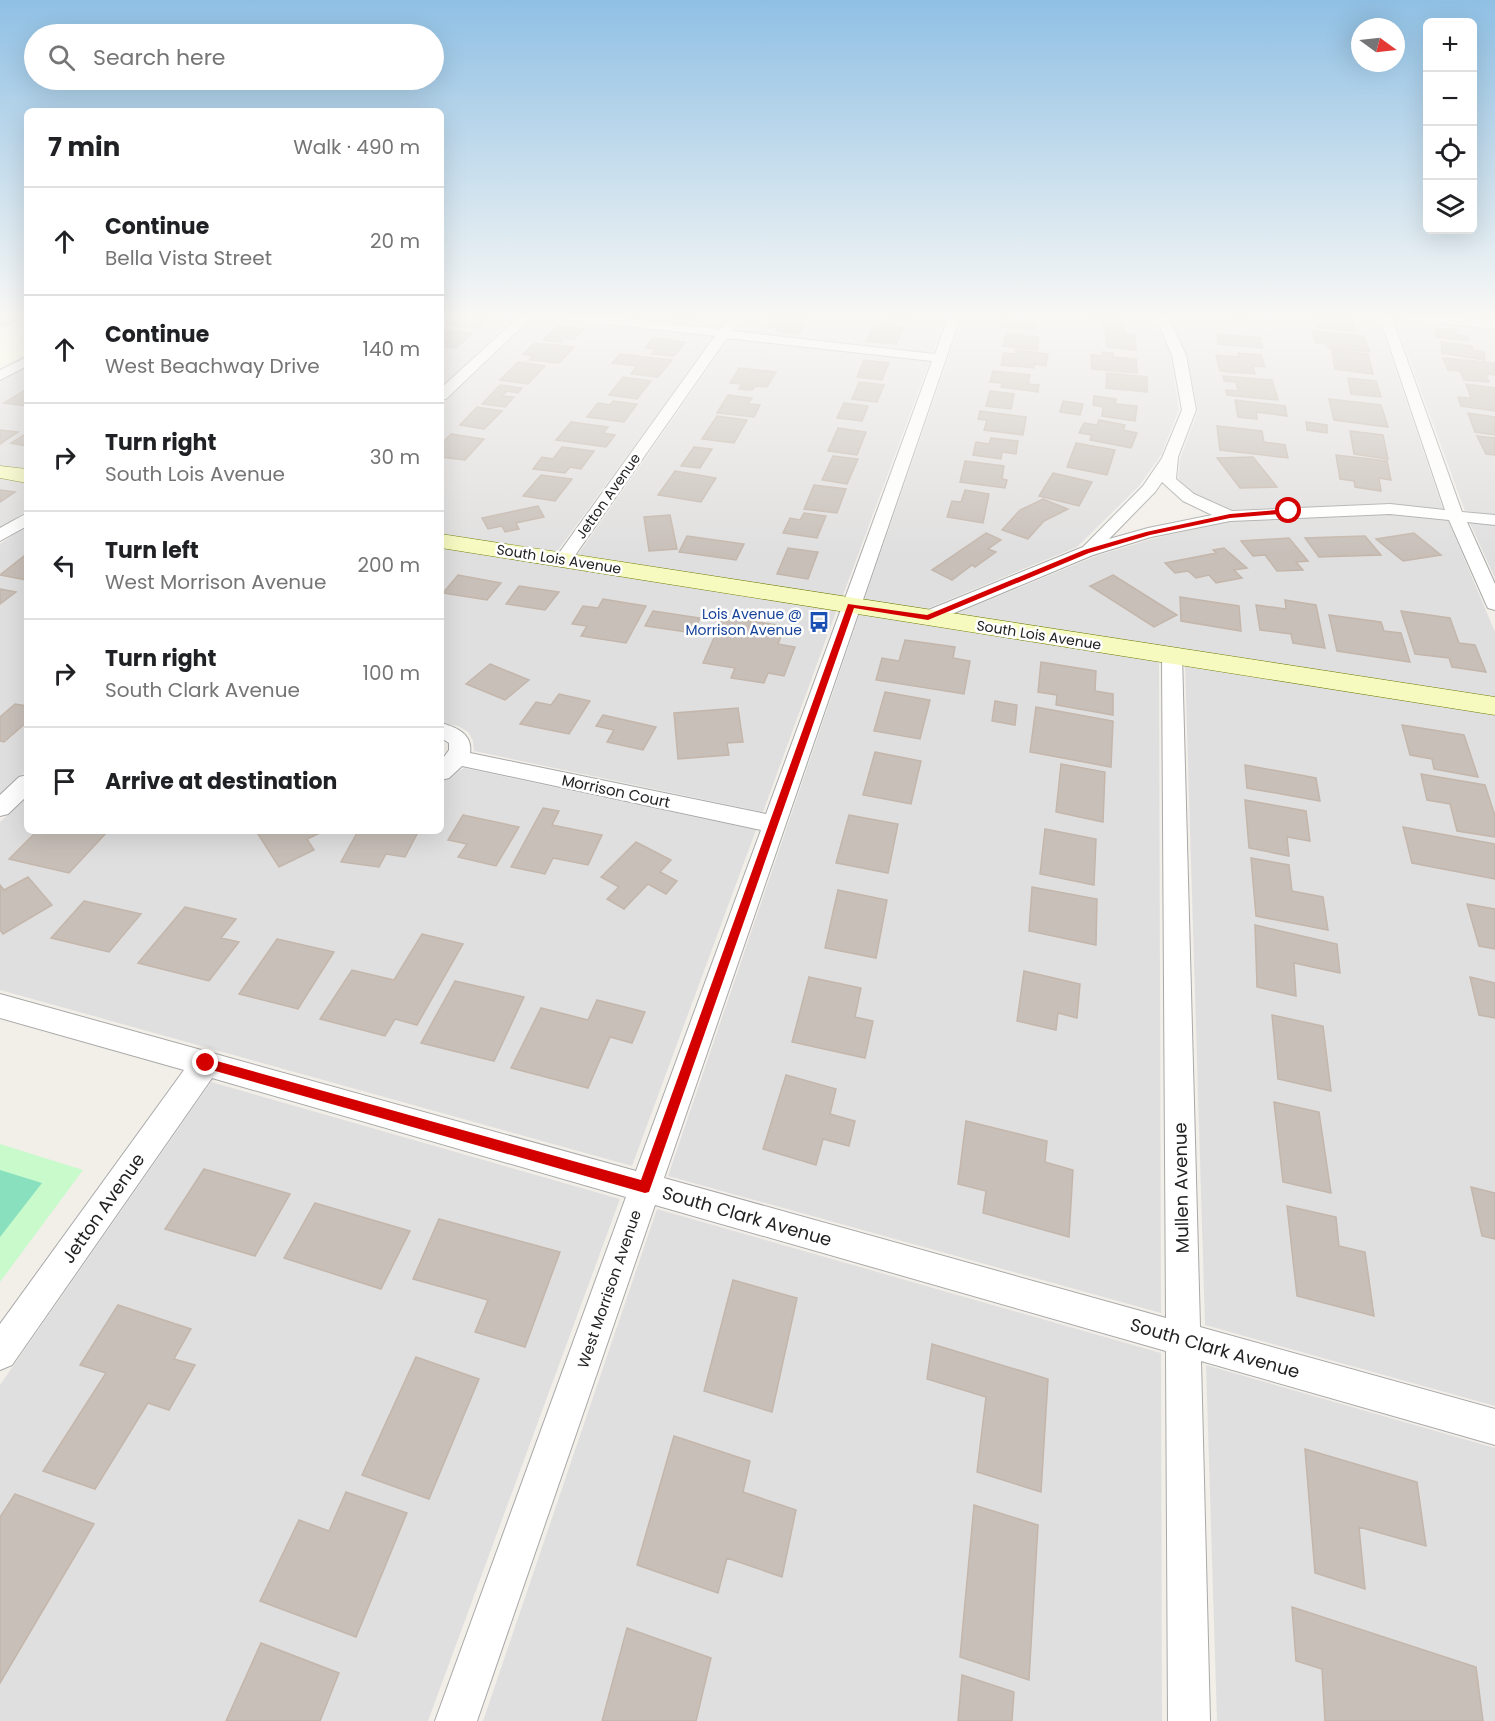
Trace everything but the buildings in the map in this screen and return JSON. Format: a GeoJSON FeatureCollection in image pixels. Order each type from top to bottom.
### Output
{"type":"FeatureCollection","features":[{"type":"Feature","properties":{"kind":"street","name":"Jetton Avenue"},"geometry":{"type":"LineString","coordinates":[[563,560],[680,395]]}},
{"type":"Feature","properties":{"kind":"street","name":"West Morrison Avenue"},"geometry":{"type":"LineString","coordinates":[[456,1721],[926,395]]}},
{"type":"Feature","properties":{"kind":"street"},"geometry":{"type":"LineString","coordinates":[[1087,551],[1149,489],[1170,457],[1189,410],[1186,395]]}},
{"type":"Feature","properties":{"kind":"street"},"geometry":{"type":"LineString","coordinates":[[1413,395],[1455,514],[1495,604]]}},
{"type":"Feature","properties":{"kind":"street"},"geometry":{"type":"LineString","coordinates":[[1170,457],[1167,480],[1177,492],[1197,504],[1230,516]]}},
{"type":"Feature","properties":{"kind":"street"},"geometry":{"type":"LineString","coordinates":[[0,472],[24,476]]}},
{"type":"Feature","properties":{"kind":"street"},"geometry":{"type":"LineString","coordinates":[[928,617],[1087,551],[1148,533],[1230,516],[1390,509],[1495,520]]}},
{"type":"Feature","properties":{"kind":"street"},"geometry":{"type":"LineString","coordinates":[[0,536],[24,520]]}},
{"type":"Feature","properties":{"kind":"street","name":"South Lois Avenue"},"geometry":{"type":"LineString","coordinates":[[444,541],[1495,706]]}},
{"type":"Feature","properties":{"kind":"street","name":"Mullen Avenue"},"geometry":{"type":"LineString","coordinates":[[1172,656],[1189,1721]]}},
{"type":"Feature","properties":{"kind":"street","name":"Morrison Court"},"geometry":{"type":"LineString","coordinates":[[444,731],[455,736],[460,742],[461,750],[449,765],[774,824]]}},
{"type":"Feature","properties":{"kind":"street"},"geometry":{"type":"LineString","coordinates":[[0,808],[24,786]]}},
{"type":"Feature","properties":{"kind":"street","name":"South Clark Avenue"},"geometry":{"type":"LineString","coordinates":[[0,1006],[1495,1426]]}},
{"type":"Feature","properties":{"kind":"street","name":"Jetton Avenue"},"geometry":{"type":"LineString","coordinates":[[0,1353],[206,1063]]}},
{"type":"Feature","properties":{"kind":"shaded area"},"geometry":{"type":"Polygon","coordinates":[[[0,395],[24,395],[24,471],[0,467],[0,395]]]}},
{"type":"Feature","properties":{"kind":"shaded area"},"geometry":{"type":"Polygon","coordinates":[[[451,395],[671,395],[556,553],[444,535],[444,402],[451,395]]]}},
{"type":"Feature","properties":{"kind":"shaded area"},"geometry":{"type":"Polygon","coordinates":[[[689,395],[917,395],[842,598],[577,556],[689,395]]]}},
{"type":"Feature","properties":{"kind":"shaded area"},"geometry":{"type":"Polygon","coordinates":[[[935,395],[1177,395],[1179,409],[1161,455],[1139,486],[1077,547],[924,610],[864,601],[935,395]]]}},
{"type":"Feature","properties":{"kind":"shaded area"},"geometry":{"type":"Polygon","coordinates":[[[1195,395],[1404,395],[1443,509],[1385,504],[1230,510],[1186,491],[1178,481],[1180,459],[1198,411],[1195,395]]]}},
{"type":"Feature","properties":{"kind":"shaded area"},"geometry":{"type":"Polygon","coordinates":[[[1423,395],[1495,395],[1495,515],[1465,511],[1423,395]]]}},
{"type":"Feature","properties":{"kind":"shaded area"},"geometry":{"type":"Polygon","coordinates":[[[0,477],[24,481],[24,512],[0,529],[0,477]]]}},
{"type":"Feature","properties":{"kind":"shaded area"},"geometry":{"type":"Polygon","coordinates":[[[1394,514],[1447,518],[1495,632],[1495,700],[953,615],[1096,556],[1155,538],[1236,520],[1394,514]]]}},
{"type":"Feature","properties":{"kind":"shaded area"},"geometry":{"type":"Polygon","coordinates":[[[1469,521],[1495,524],[1495,578],[1469,521]]]}},
{"type":"Feature","properties":{"kind":"shaded area"},"geometry":{"type":"Polygon","coordinates":[[[24,527],[24,773],[0,795],[0,544],[24,527]]]}},
{"type":"Feature","properties":{"kind":"shaded area"},"geometry":{"type":"Polygon","coordinates":[[[444,547],[837,609],[763,812],[474,751],[473,741],[468,732],[458,726],[444,723],[444,547]]]}},
{"type":"Feature","properties":{"kind":"shaded area"},"geometry":{"type":"Polygon","coordinates":[[[860,613],[923,623],[928,626],[932,624],[1159,661],[1161,1313],[668,1176],[860,613]]]}},
{"type":"Feature","properties":{"kind":"shaded area"},"geometry":{"type":"Polygon","coordinates":[[[1185,665],[1495,713],[1495,1406],[1205,1325],[1185,665]]]}},
{"type":"Feature","properties":{"kind":"shaded area"},"geometry":{"type":"Polygon","coordinates":[[[464,768],[756,830],[632,1166],[0,990],[0,822],[24,800],[24,834],[444,834],[444,779],[464,768]]]}},
{"type":"Feature","properties":{"kind":"shaded area"},"geometry":{"type":"Polygon","coordinates":[[[211,1082],[620,1199],[428,1721],[0,1721],[0,1385],[211,1082]]]}},
{"type":"Feature","properties":{"kind":"shaded area"},"geometry":{"type":"Polygon","coordinates":[[[657,1209],[1161,1353],[1162,1721],[483,1721],[657,1209]]]}},
{"type":"Feature","properties":{"kind":"shaded area"},"geometry":{"type":"Polygon","coordinates":[[[1206,1365],[1495,1448],[1495,1721],[1217,1721],[1206,1365]]]}},
{"type":"Feature","properties":{"kind":"green space"},"geometry":{"type":"Polygon","coordinates":[[[0,1144],[83,1170],[0,1282],[0,1144]]]}},
{"type":"Feature","properties":{"kind":"green space"},"geometry":{"type":"Polygon","coordinates":[[[0,1170],[42,1183],[0,1237],[0,1170]]]}},
{"type":"Feature","properties":{"kind":"place","name":"Lois Avenue @ Morrison Avenue"},"geometry":{"type":"Point","coordinates":[819,622]}},
{"type":"Feature","properties":{"kind":"route"},"geometry":{"type":"LineString","coordinates":[[206,1063],[645,1187],[851,605],[928,617],[1087,551],[1148,533],[1230,516],[1289,511]]}}]}
